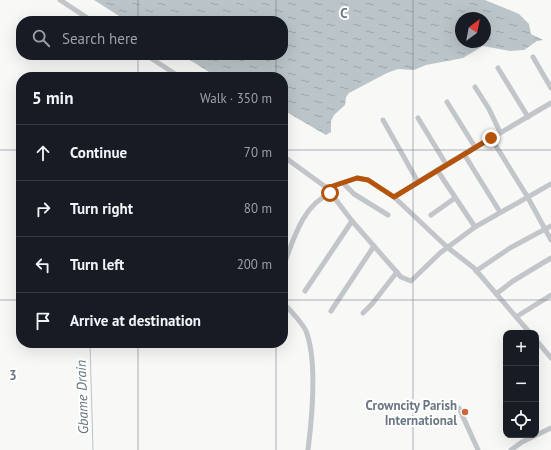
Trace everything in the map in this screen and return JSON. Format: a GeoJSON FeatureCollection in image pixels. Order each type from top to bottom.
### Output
{"type":"FeatureCollection","features":[{"type":"Feature","properties":{"kind":"street"},"geometry":{"type":"LineString","coordinates":[[60,0],[84,16]]}},
{"type":"Feature","properties":{"kind":"street"},"geometry":{"type":"LineString","coordinates":[[533,57],[551,88]]}},
{"type":"Feature","properties":{"kind":"street"},"geometry":{"type":"LineString","coordinates":[[154,60],[172,72]]}},
{"type":"Feature","properties":{"kind":"street"},"geometry":{"type":"LineString","coordinates":[[498,68],[528,116]]}},
{"type":"Feature","properties":{"kind":"street"},"geometry":{"type":"LineString","coordinates":[[475,87],[489,109],[500,132]]}},
{"type":"Feature","properties":{"kind":"street"},"geometry":{"type":"LineString","coordinates":[[447,102],[474,147]]}},
{"type":"Feature","properties":{"kind":"street"},"geometry":{"type":"LineString","coordinates":[[394,197],[474,147],[551,103]]}},
{"type":"Feature","properties":{"kind":"street"},"geometry":{"type":"LineString","coordinates":[[418,118],[446,164]]}},
{"type":"Feature","properties":{"kind":"street"},"geometry":{"type":"LineString","coordinates":[[384,120],[418,182]]}},
{"type":"Feature","properties":{"kind":"street"},"geometry":{"type":"LineString","coordinates":[[491,138],[527,196],[551,240]]}},
{"type":"Feature","properties":{"kind":"street"},"geometry":{"type":"LineString","coordinates":[[464,154],[500,212]]}},
{"type":"Feature","properties":{"kind":"street"},"geometry":{"type":"LineString","coordinates":[[288,160],[329,191],[352,221],[397,272],[405,280],[411,281],[447,247],[475,227],[527,196],[551,184]]}},
{"type":"Feature","properties":{"kind":"street"},"geometry":{"type":"LineString","coordinates":[[437,170],[475,227]]}},
{"type":"Feature","properties":{"kind":"street"},"geometry":{"type":"LineString","coordinates":[[288,254],[298,228],[305,216],[319,200],[329,191],[343,183],[357,178],[368,180],[394,197],[447,247],[476,271],[528,330]]}},
{"type":"Feature","properties":{"kind":"street"},"geometry":{"type":"LineString","coordinates":[[343,183],[354,194],[388,215]]}},
{"type":"Feature","properties":{"kind":"street"},"geometry":{"type":"LineString","coordinates":[[431,215],[455,198]]}},
{"type":"Feature","properties":{"kind":"street"},"geometry":{"type":"LineString","coordinates":[[305,291],[352,221]]}},
{"type":"Feature","properties":{"kind":"street"},"geometry":{"type":"LineString","coordinates":[[476,271],[510,248],[551,226]]}},
{"type":"Feature","properties":{"kind":"street"},"geometry":{"type":"LineString","coordinates":[[331,311],[374,246]]}},
{"type":"Feature","properties":{"kind":"street"},"geometry":{"type":"LineString","coordinates":[[496,294],[513,281],[551,258]]}},
{"type":"Feature","properties":{"kind":"street"},"geometry":{"type":"LineString","coordinates":[[363,313],[397,272]]}},
{"type":"Feature","properties":{"kind":"street"},"geometry":{"type":"LineString","coordinates":[[516,316],[550,298]]}},
{"type":"Feature","properties":{"kind":"street"},"geometry":{"type":"LineString","coordinates":[[288,309],[306,331],[310,352],[312,391],[308,450]]}},
{"type":"Feature","properties":{"kind":"street"},"geometry":{"type":"LineString","coordinates":[[539,344],[551,358]]}},
{"type":"Feature","properties":{"kind":"street"},"geometry":{"type":"LineString","coordinates":[[459,408],[478,450]]}},
{"type":"Feature","properties":{"kind":"street"},"geometry":{"type":"LineString","coordinates":[[511,450],[522,442],[551,428]]}},
{"type":"Feature","properties":{"kind":"water"},"geometry":{"type":"Polygon","coordinates":[[[94,0],[485,0],[519,14],[529,24],[531,34],[543,40],[537,41],[524,50],[510,51],[491,47],[491,12],[455,12],[455,48],[480,48],[463,58],[426,65],[414,70],[398,69],[387,73],[349,93],[346,97],[345,105],[334,115],[331,121],[331,132],[326,135],[288,113],[288,72],[209,72],[190,60],[288,60],[288,16],[119,16],[94,0]]]}},
{"type":"Feature","properties":{"kind":"waterway","name":"Gbame Drain"},"geometry":{"type":"LineString","coordinates":[[90,348],[93,450]]}},
{"type":"Feature","properties":{"kind":"place","name":"Crowncity Parish International"},"geometry":{"type":"Point","coordinates":[465,412]}},
{"type":"Feature","properties":{"kind":"route"},"geometry":{"type":"LineString","coordinates":[[330,193],[327,188],[334,187],[357,178],[368,180],[394,197],[491,138]]}}]}
